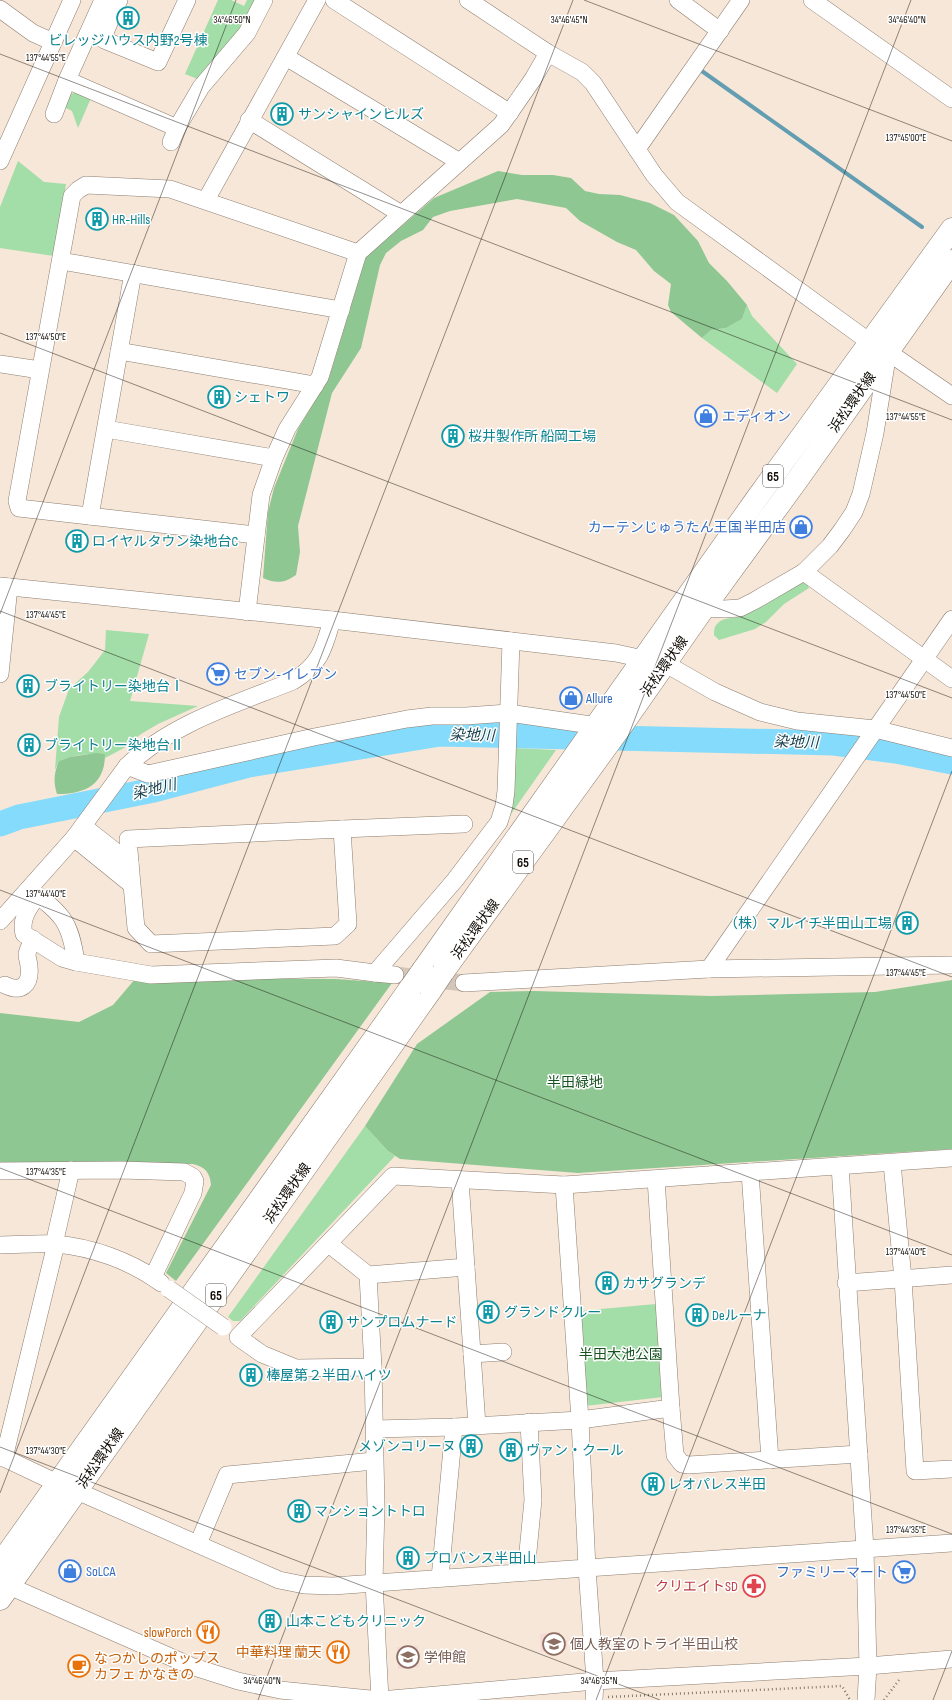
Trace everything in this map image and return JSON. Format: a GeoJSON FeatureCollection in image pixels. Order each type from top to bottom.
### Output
{"type":"FeatureCollection","features":[{"type":"Feature","properties":{"kind":"main road","name":"浜松環状線"},"geometry":{"type":"LineString","coordinates":[[3,1588],[77,1491],[421,979],[602,752],[798,479],[952,229]]}},
{"type":"Feature","properties":{"kind":"main road","name":"浜松環状線"},"geometry":{"type":"LineString","coordinates":[[0,1564],[421,979],[755,501],[879,348],[952,261]]}},
{"type":"Feature","properties":{"kind":"street"},"geometry":{"type":"LineString","coordinates":[[0,161],[72,0]]}},
{"type":"Feature","properties":{"kind":"street"},"geometry":{"type":"LineString","coordinates":[[54,114],[103,0]]}},
{"type":"Feature","properties":{"kind":"street"},"geometry":{"type":"LineString","coordinates":[[119,0],[103,37],[104,40],[158,62],[187,0]]}},
{"type":"Feature","properties":{"kind":"street"},"geometry":{"type":"LineString","coordinates":[[68,80],[174,135],[201,87],[246,33],[264,0]]}},
{"type":"Feature","properties":{"kind":"street"},"geometry":{"type":"LineString","coordinates":[[206,200],[249,120],[317,0]]}},
{"type":"Feature","properties":{"kind":"street"},"geometry":{"type":"LineString","coordinates":[[334,0],[510,113]]}},
{"type":"Feature","properties":{"kind":"street"},"geometry":{"type":"LineString","coordinates":[[468,0],[548,53],[586,75],[593,83],[654,175],[677,202],[879,348],[952,396]]}},
{"type":"Feature","properties":{"kind":"street"},"geometry":{"type":"LineString","coordinates":[[678,0],[720,31]]}},
{"type":"Feature","properties":{"kind":"street"},"geometry":{"type":"LineString","coordinates":[[637,149],[741,0]]}},
{"type":"Feature","properties":{"kind":"street"},"geometry":{"type":"LineString","coordinates":[[812,0],[952,99]]}},
{"type":"Feature","properties":{"kind":"street"},"geometry":{"type":"LineString","coordinates":[[0,9],[33,33],[53,42]]}},
{"type":"Feature","properties":{"kind":"street"},"geometry":{"type":"LineString","coordinates":[[246,612],[260,498],[274,458],[291,423],[320,377],[358,253],[458,161],[501,124],[510,113],[548,53]]}},
{"type":"Feature","properties":{"kind":"street"},"geometry":{"type":"LineString","coordinates":[[286,57],[458,161]]}},
{"type":"Feature","properties":{"kind":"street"},"geometry":{"type":"LineString","coordinates":[[249,120],[401,214]]}},
{"type":"Feature","properties":{"kind":"street"},"geometry":{"type":"LineString","coordinates":[[256,535],[25,510],[18,506],[17,500],[72,196],[82,187],[90,185],[170,189],[358,253]]}},
{"type":"Feature","properties":{"kind":"street"},"geometry":{"type":"LineString","coordinates":[[61,261],[341,310]]}},
{"type":"Feature","properties":{"kind":"street"},"geometry":{"type":"LineString","coordinates":[[90,516],[133,273]]}},
{"type":"Feature","properties":{"kind":"street"},"geometry":{"type":"LineString","coordinates":[[704,608],[740,608],[804,572],[830,546],[842,530],[854,512],[861,494],[875,433],[879,348]]}},
{"type":"Feature","properties":{"kind":"street"},"geometry":{"type":"LineString","coordinates":[[119,351],[315,386]]}},
{"type":"Feature","properties":{"kind":"street"},"geometry":{"type":"LineString","coordinates":[[0,364],[40,370]]}},
{"type":"Feature","properties":{"kind":"street"},"geometry":{"type":"LineString","coordinates":[[106,429],[274,458]]}},
{"type":"Feature","properties":{"kind":"street"},"geometry":{"type":"LineString","coordinates":[[804,572],[952,679]]}},
{"type":"Feature","properties":{"kind":"street"},"geometry":{"type":"LineString","coordinates":[[0,668],[5,587],[332,620],[616,653],[666,664],[715,692],[760,712],[797,721],[872,732],[952,748]]}},
{"type":"Feature","properties":{"kind":"street"},"geometry":{"type":"LineString","coordinates":[[708,969],[952,619]]}},
{"type":"Feature","properties":{"kind":"street"},"geometry":{"type":"LineString","coordinates":[[332,620],[322,652],[311,669],[304,674],[293,681],[216,712],[174,732],[152,745],[127,766],[34,893],[22,928],[24,934],[62,958],[76,962],[151,975],[336,968],[421,979]]}},
{"type":"Feature","properties":{"kind":"street"},"geometry":{"type":"LineString","coordinates":[[375,973],[455,880],[499,822],[505,803],[511,641]]}},
{"type":"Feature","properties":{"kind":"street"},"geometry":{"type":"LineString","coordinates":[[127,766],[148,774],[314,737],[407,719],[432,716],[508,718],[598,726]]}},
{"type":"Feature","properties":{"kind":"street"},"geometry":{"type":"LineString","coordinates":[[342,829],[348,924],[335,936],[151,944],[136,928],[128,839],[342,829],[464,824]]}},
{"type":"Feature","properties":{"kind":"street"},"geometry":{"type":"LineString","coordinates":[[82,828],[130,863]]}},
{"type":"Feature","properties":{"kind":"street"},"geometry":{"type":"LineString","coordinates":[[82,828],[132,885]]}},
{"type":"Feature","properties":{"kind":"street"},"geometry":{"type":"LineString","coordinates":[[34,893],[64,919],[73,941],[76,962]]}},
{"type":"Feature","properties":{"kind":"street"},"geometry":{"type":"LineString","coordinates":[[0,921],[34,893]]}},
{"type":"Feature","properties":{"kind":"street"},"geometry":{"type":"LineString","coordinates":[[5,985],[18,989],[23,987],[26,983],[29,967],[27,953],[33,939]]}},
{"type":"Feature","properties":{"kind":"street"},"geometry":{"type":"LineString","coordinates":[[464,983],[708,969],[952,966]]}},
{"type":"Feature","properties":{"kind":"street"},"geometry":{"type":"LineString","coordinates":[[238,1337],[393,1176],[564,1185],[952,1158]]}},
{"type":"Feature","properties":{"kind":"street"},"geometry":{"type":"LineString","coordinates":[[892,1162],[903,1279],[915,1470],[952,1469]]}},
{"type":"Feature","properties":{"kind":"street"},"geometry":{"type":"LineString","coordinates":[[840,1166],[846,1282],[865,1549],[868,1666],[866,1700]]}},
{"type":"Feature","properties":{"kind":"street"},"geometry":{"type":"LineString","coordinates":[[57,1483],[2,1457],[55,1244],[70,1170]]}},
{"type":"Feature","properties":{"kind":"street"},"geometry":{"type":"LineString","coordinates":[[0,1171],[70,1170],[184,1172],[194,1177],[195,1181],[193,1193],[153,1277]]}},
{"type":"Feature","properties":{"kind":"street"},"geometry":{"type":"LineString","coordinates":[[750,1172],[770,1460]]}},
{"type":"Feature","properties":{"kind":"street"},"geometry":{"type":"LineString","coordinates":[[656,1179],[675,1455],[682,1464],[689,1466],[859,1454]]}},
{"type":"Feature","properties":{"kind":"street"},"geometry":{"type":"LineString","coordinates":[[460,1180],[477,1425]]}},
{"type":"Feature","properties":{"kind":"street"},"geometry":{"type":"LineString","coordinates":[[564,1185],[580,1420],[595,1693]]}},
{"type":"Feature","properties":{"kind":"street"},"geometry":{"type":"LineString","coordinates":[[0,1245],[55,1244],[104,1254],[153,1277],[262,1354],[296,1368],[373,1367]]}},
{"type":"Feature","properties":{"kind":"street"},"geometry":{"type":"LineString","coordinates":[[329,1244],[368,1274],[466,1267]]}},
{"type":"Feature","properties":{"kind":"street"},"geometry":{"type":"LineString","coordinates":[[368,1274],[375,1429],[374,1461],[376,1506],[374,1582],[380,1700]]}},
{"type":"Feature","properties":{"kind":"street"},"geometry":{"type":"LineString","coordinates":[[846,1282],[952,1275]]}},
{"type":"Feature","properties":{"kind":"street"},"geometry":{"type":"LineString","coordinates":[[472,1354],[503,1352]]}},
{"type":"Feature","properties":{"kind":"street"},"geometry":{"type":"LineString","coordinates":[[375,1429],[454,1427],[580,1420],[671,1408]]}},
{"type":"Feature","properties":{"kind":"street"},"geometry":{"type":"LineString","coordinates":[[526,1572],[533,1500],[529,1422]]}},
{"type":"Feature","properties":{"kind":"street"},"geometry":{"type":"LineString","coordinates":[[440,1578],[454,1427]]}},
{"type":"Feature","properties":{"kind":"street"},"geometry":{"type":"LineString","coordinates":[[198,1544],[227,1475],[374,1461]]}},
{"type":"Feature","properties":{"kind":"street"},"geometry":{"type":"LineString","coordinates":[[77,1491],[279,1580],[304,1585],[333,1586],[952,1543]]}},
{"type":"Feature","properties":{"kind":"street"},"geometry":{"type":"LineString","coordinates":[[3,1588],[191,1666],[238,1681],[280,1690],[380,1700],[595,1693],[868,1666],[952,1660]]}},
{"type":"Feature","properties":{"kind":"path"},"geometry":{"type":"LineString","coordinates":[[884,1700],[899,1680],[906,1679]]}},
{"type":"Feature","properties":{"kind":"path"},"geometry":{"type":"LineString","coordinates":[[595,1693],[842,1686],[850,1700]]}},
{"type":"Feature","properties":{"kind":"shaded area","name":"個人教室のトライ半田山校"},"geometry":{"type":"Polygon","coordinates":[[[560,1632],[561,1639],[567,1640],[567,1649],[541,1652],[540,1634],[560,1632]]]}},
{"type":"Feature","properties":{"kind":"shaded area","name":"学伸館"},"geometry":{"type":"Polygon","coordinates":[[[418,1646],[419,1667],[398,1669],[397,1647],[418,1646]]]}},
{"type":"Feature","properties":{"kind":"green space"},"geometry":{"type":"Polygon","coordinates":[[[218,0],[231,0],[244,6],[247,0],[259,0],[243,31],[200,80],[185,74],[218,0]]]}},
{"type":"Feature","properties":{"kind":"green space"},"geometry":{"type":"Polygon","coordinates":[[[77,92],[91,98],[78,128],[72,111],[60,105],[68,95],[77,92]]]}},
{"type":"Feature","properties":{"kind":"green space"},"geometry":{"type":"Polygon","coordinates":[[[18,161],[44,182],[66,184],[54,256],[0,248],[0,207],[18,161]]]}},
{"type":"Feature","properties":{"kind":"green space"},"geometry":{"type":"Polygon","coordinates":[[[498,171],[522,175],[553,175],[571,178],[585,191],[599,194],[620,195],[650,203],[674,215],[698,241],[709,263],[727,281],[747,305],[742,319],[726,328],[711,330],[702,338],[671,312],[668,305],[671,284],[654,271],[636,250],[617,242],[580,221],[566,208],[517,199],[450,211],[433,217],[423,230],[401,241],[386,253],[380,265],[361,348],[332,393],[298,526],[300,552],[296,575],[288,580],[280,582],[263,578],[268,512],[274,488],[298,429],[329,378],[366,257],[434,198],[498,171]]]}},
{"type":"Feature","properties":{"kind":"green space"},"geometry":{"type":"Polygon","coordinates":[[[747,305],[752,316],[797,364],[777,393],[702,338],[711,330],[726,328],[742,319],[747,305]]]}},
{"type":"Feature","properties":{"kind":"green space"},"geometry":{"type":"Polygon","coordinates":[[[806,582],[809,588],[784,604],[766,622],[755,629],[719,640],[714,635],[715,626],[722,620],[745,615],[799,583],[806,582]]]}},
{"type":"Feature","properties":{"kind":"green space"},"geometry":{"type":"Polygon","coordinates":[[[106,630],[149,634],[130,701],[198,706],[158,724],[141,734],[124,748],[105,758],[105,754],[87,754],[70,757],[59,761],[55,770],[59,717],[69,689],[88,672],[105,650],[106,630]]]}},
{"type":"Feature","properties":{"kind":"green space"},"geometry":{"type":"Polygon","coordinates":[[[511,748],[556,750],[497,834],[511,748]]]}},
{"type":"Feature","properties":{"kind":"green space"},"geometry":{"type":"Polygon","coordinates":[[[96,753],[105,754],[104,765],[97,780],[92,786],[76,792],[57,794],[55,778],[59,761],[70,757],[96,753]]]}},
{"type":"Feature","properties":{"kind":"green space"},"geometry":{"type":"Polygon","coordinates":[[[136,978],[336,979],[392,983],[176,1281],[166,1273],[211,1185],[208,1173],[204,1169],[193,1164],[0,1163],[0,1013],[79,1022],[113,1005],[136,978]]]}},
{"type":"Feature","properties":{"kind":"green space","name":"半田緑地"},"geometry":{"type":"Polygon","coordinates":[[[952,980],[952,1149],[578,1173],[400,1159],[388,1151],[365,1126],[417,1044],[490,992],[534,991],[711,996],[875,992],[952,980]]]}},
{"type":"Feature","properties":{"kind":"green space"},"geometry":{"type":"Polygon","coordinates":[[[365,1126],[388,1151],[395,1156],[240,1321],[233,1321],[228,1317],[365,1126]]]}},
{"type":"Feature","properties":{"kind":"green space","name":"半田大池公園"},"geometry":{"type":"Polygon","coordinates":[[[656,1304],[663,1397],[585,1406],[579,1311],[656,1304]]]}},
{"type":"Feature","properties":{"kind":"waterway"},"geometry":{"type":"LineString","coordinates":[[699,69],[922,227]]}},
{"type":"Feature","properties":{"kind":"waterway","name":"染地川"},"geometry":{"type":"LineString","coordinates":[[0,824],[19,817],[154,790],[249,765],[440,734],[834,743],[896,751],[952,762]]}},
{"type":"Feature","properties":{"kind":"tunnel"},"geometry":{"type":"LineString","coordinates":[[395,975],[464,983]]}},
{"type":"Feature","properties":{"kind":"place","name":"ビレッジハウス内野2号棟"},"geometry":{"type":"Point","coordinates":[128,18]}},
{"type":"Feature","properties":{"kind":"place","name":"サンシャインヒルズ"},"geometry":{"type":"Point","coordinates":[282,114]}},
{"type":"Feature","properties":{"kind":"place","name":"HR-Hills"},"geometry":{"type":"Point","coordinates":[97,219]}},
{"type":"Feature","properties":{"kind":"place","name":"シェトワ"},"geometry":{"type":"Point","coordinates":[219,397]}},
{"type":"Feature","properties":{"kind":"place","name":"エディオン"},"geometry":{"type":"Point","coordinates":[706,416]}},
{"type":"Feature","properties":{"kind":"place","name":"桜井製作所 船岡工場"},"geometry":{"type":"Point","coordinates":[453,436]}},
{"type":"Feature","properties":{"kind":"place","name":"カーテンじゅうたん王国 半田店"},"geometry":{"type":"Point","coordinates":[801,527]}},
{"type":"Feature","properties":{"kind":"place","name":"ロイヤルタウン染地台C"},"geometry":{"type":"Point","coordinates":[77,541]}},
{"type":"Feature","properties":{"kind":"place","name":"セブン-イレブン"},"geometry":{"type":"Point","coordinates":[218,674]}},
{"type":"Feature","properties":{"kind":"place","name":"ブライトリー染地台Ⅰ"},"geometry":{"type":"Point","coordinates":[28,686]}},
{"type":"Feature","properties":{"kind":"place","name":"Allure"},"geometry":{"type":"Point","coordinates":[571,698]}},
{"type":"Feature","properties":{"kind":"place","name":"ブライトリー染地台Ⅱ"},"geometry":{"type":"Point","coordinates":[29,745]}},
{"type":"Feature","properties":{"kind":"place","name":"（株）マルイチ半田山工場"},"geometry":{"type":"Point","coordinates":[907,923]}},
{"type":"Feature","properties":{"kind":"place","name":"カサグランデ"},"geometry":{"type":"Point","coordinates":[607,1283]}},
{"type":"Feature","properties":{"kind":"place","name":"グランドクルー"},"geometry":{"type":"Point","coordinates":[488,1312]}},
{"type":"Feature","properties":{"kind":"place","name":"Deルーナ"},"geometry":{"type":"Point","coordinates":[697,1315]}},
{"type":"Feature","properties":{"kind":"place","name":"サンプロムナード"},"geometry":{"type":"Point","coordinates":[331,1322]}},
{"type":"Feature","properties":{"kind":"place","name":"棒屋第２半田ハイツ"},"geometry":{"type":"Point","coordinates":[251,1375]}},
{"type":"Feature","properties":{"kind":"place","name":"メゾンコリーヌ"},"geometry":{"type":"Point","coordinates":[471,1446]}},
{"type":"Feature","properties":{"kind":"place","name":"ヴァン・クール"},"geometry":{"type":"Point","coordinates":[511,1450]}},
{"type":"Feature","properties":{"kind":"place","name":"レオパレス半田"},"geometry":{"type":"Point","coordinates":[653,1484]}},
{"type":"Feature","properties":{"kind":"place","name":"マンショントトロ"},"geometry":{"type":"Point","coordinates":[299,1511]}},
{"type":"Feature","properties":{"kind":"place","name":"プロバンス半田山"},"geometry":{"type":"Point","coordinates":[408,1558]}},
{"type":"Feature","properties":{"kind":"place","name":"SoLCA"},"geometry":{"type":"Point","coordinates":[70,1571]}},
{"type":"Feature","properties":{"kind":"place","name":"ファミリーマート"},"geometry":{"type":"Point","coordinates":[904,1572]}},
{"type":"Feature","properties":{"kind":"place","name":"クリエイトSD"},"geometry":{"type":"Point","coordinates":[754,1586]}},
{"type":"Feature","properties":{"kind":"place","name":"山本こどもクリニック"},"geometry":{"type":"Point","coordinates":[270,1621]}},
{"type":"Feature","properties":{"kind":"place","name":"slowPorch"},"geometry":{"type":"Point","coordinates":[208,1632]}},
{"type":"Feature","properties":{"kind":"place","name":"個人教室のトライ半田山校"},"geometry":{"type":"Point","coordinates":[554,1644]}},
{"type":"Feature","properties":{"kind":"place","name":"中華料理 蘭天"},"geometry":{"type":"Point","coordinates":[338,1652]}},
{"type":"Feature","properties":{"kind":"place","name":"学伸館"},"geometry":{"type":"Point","coordinates":[408,1657]}},
{"type":"Feature","properties":{"kind":"place","name":"なつかしのポップス カフェ かなきの"},"geometry":{"type":"Point","coordinates":[79,1666]}}]}
